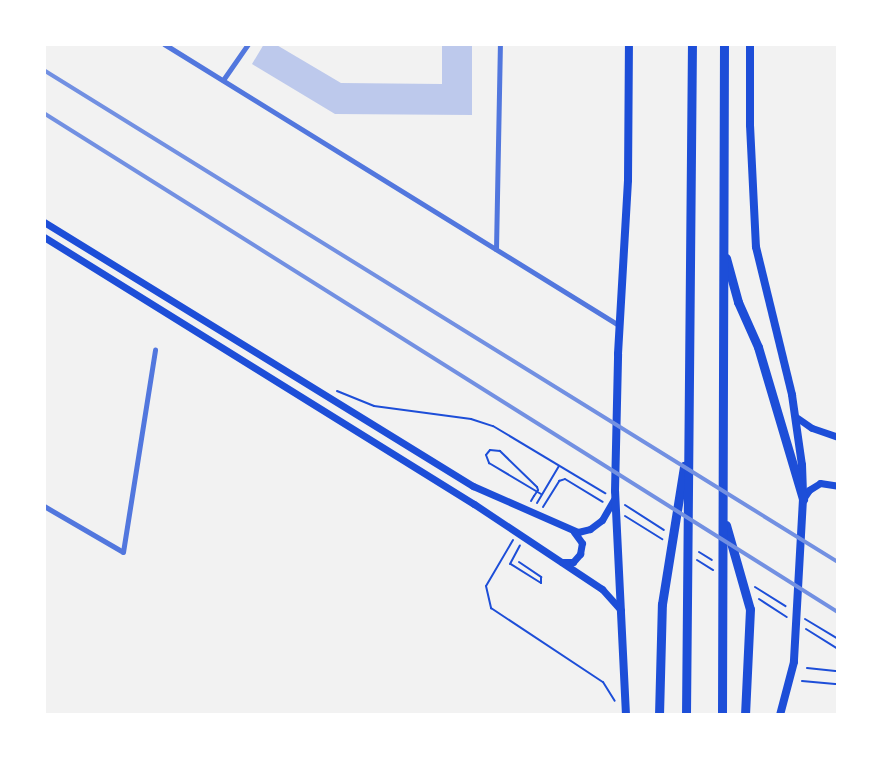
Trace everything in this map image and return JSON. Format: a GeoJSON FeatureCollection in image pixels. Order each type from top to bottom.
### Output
{"type":"FeatureCollection","features":[{"type":"Feature","properties":{"kind":"highway"},"geometry":{"type":"LineString","coordinates":[[686,715],[692,44]]}},
{"type":"Feature","properties":{"kind":"highway"},"geometry":{"type":"LineString","coordinates":[[722,715],[723,44]]}},
{"type":"Feature","properties":{"kind":"highway"},"geometry":{"type":"LineString","coordinates":[[722,245],[738,302],[758,347],[803,499]]}},
{"type":"Feature","properties":{"kind":"highway"},"geometry":{"type":"LineString","coordinates":[[659,715],[662,604],[689,436]]}},
{"type":"Feature","properties":{"kind":"highway"},"geometry":{"type":"LineString","coordinates":[[723,508],[750,609],[746,715]]}},
{"type":"Feature","properties":{"kind":"main road"},"geometry":{"type":"LineString","coordinates":[[626,715],[622,613],[611,493],[628,180],[629,44]]}},
{"type":"Feature","properties":{"kind":"main road"},"geometry":{"type":"LineString","coordinates":[[750,44],[750,125],[756,247],[796,417],[803,499],[794,662],[780,715]]}},
{"type":"Feature","properties":{"kind":"main road"},"geometry":{"type":"LineString","coordinates":[[44,222],[452,475],[569,530],[582,532],[598,524],[613,503],[611,493]]}},
{"type":"Feature","properties":{"kind":"main road"},"geometry":{"type":"LineString","coordinates":[[44,237],[455,491],[602,589],[622,613]]}},
{"type":"Feature","properties":{"kind":"main road"},"geometry":{"type":"LineString","coordinates":[[796,417],[808,426],[838,438]]}},
{"type":"Feature","properties":{"kind":"main road"},"geometry":{"type":"LineString","coordinates":[[803,499],[809,489],[820,483],[838,486]]}},
{"type":"Feature","properties":{"kind":"main road"},"geometry":{"type":"LineString","coordinates":[[552,558],[567,563],[578,559],[582,542],[569,530]]}},
{"type":"Feature","properties":{"kind":"street"},"geometry":{"type":"LineString","coordinates":[[164,44],[620,326]]}},
{"type":"Feature","properties":{"kind":"street"},"geometry":{"type":"LineString","coordinates":[[223,80],[248,44]]}},
{"type":"Feature","properties":{"kind":"street"},"geometry":{"type":"LineString","coordinates":[[496,249],[500,44]]}},
{"type":"Feature","properties":{"kind":"street"},"geometry":{"type":"LineString","coordinates":[[44,506],[123,552],[155,350]]}},
{"type":"Feature","properties":{"kind":"path"},"geometry":{"type":"LineString","coordinates":[[334,389],[374,406],[483,423],[513,436],[611,493]]}},
{"type":"Feature","properties":{"kind":"path"},"geometry":{"type":"LineString","coordinates":[[531,501],[537,487],[500,451],[488,452],[489,463],[542,494]]}},
{"type":"Feature","properties":{"kind":"path"},"geometry":{"type":"LineString","coordinates":[[534,506],[560,465]]}},
{"type":"Feature","properties":{"kind":"path"},"geometry":{"type":"LineString","coordinates":[[542,509],[559,481],[565,479],[603,502]]}},
{"type":"Feature","properties":{"kind":"path"},"geometry":{"type":"LineString","coordinates":[[618,501],[664,530]]}},
{"type":"Feature","properties":{"kind":"path"},"geometry":{"type":"LineString","coordinates":[[626,516],[662,538]]}},
{"type":"Feature","properties":{"kind":"path"},"geometry":{"type":"LineString","coordinates":[[520,530],[488,581],[486,591],[489,604],[498,615],[607,685],[615,701]]}},
{"type":"Feature","properties":{"kind":"path"},"geometry":{"type":"LineString","coordinates":[[515,568],[519,562],[541,577],[541,583],[515,568],[509,562],[523,540]]}},
{"type":"Feature","properties":{"kind":"path"},"geometry":{"type":"LineString","coordinates":[[699,552],[722,567]]}},
{"type":"Feature","properties":{"kind":"path"},"geometry":{"type":"LineString","coordinates":[[697,561],[720,575]]}},
{"type":"Feature","properties":{"kind":"path"},"geometry":{"type":"LineString","coordinates":[[746,581],[792,610]]}},
{"type":"Feature","properties":{"kind":"path"},"geometry":{"type":"LineString","coordinates":[[756,597],[791,619]]}},
{"type":"Feature","properties":{"kind":"path"},"geometry":{"type":"LineString","coordinates":[[803,617],[838,639]]}},
{"type":"Feature","properties":{"kind":"path"},"geometry":{"type":"LineString","coordinates":[[803,627],[838,649]]}},
{"type":"Feature","properties":{"kind":"path"},"geometry":{"type":"LineString","coordinates":[[808,668],[838,671]]}},
{"type":"Feature","properties":{"kind":"path"},"geometry":{"type":"LineString","coordinates":[[802,681],[838,684]]}},
{"type":"Feature","properties":{"kind":"building"},"geometry":{"type":"Polygon","coordinates":[[[264,44],[275,44],[341,83],[442,84],[442,44],[472,44],[472,115],[335,114],[252,64],[264,44]]]}},
{"type":"Feature","properties":{"kind":"railway"},"geometry":{"type":"LineString","coordinates":[[44,70],[838,562]]}},
{"type":"Feature","properties":{"kind":"railway"},"geometry":{"type":"LineString","coordinates":[[44,113],[838,612]]}}]}
